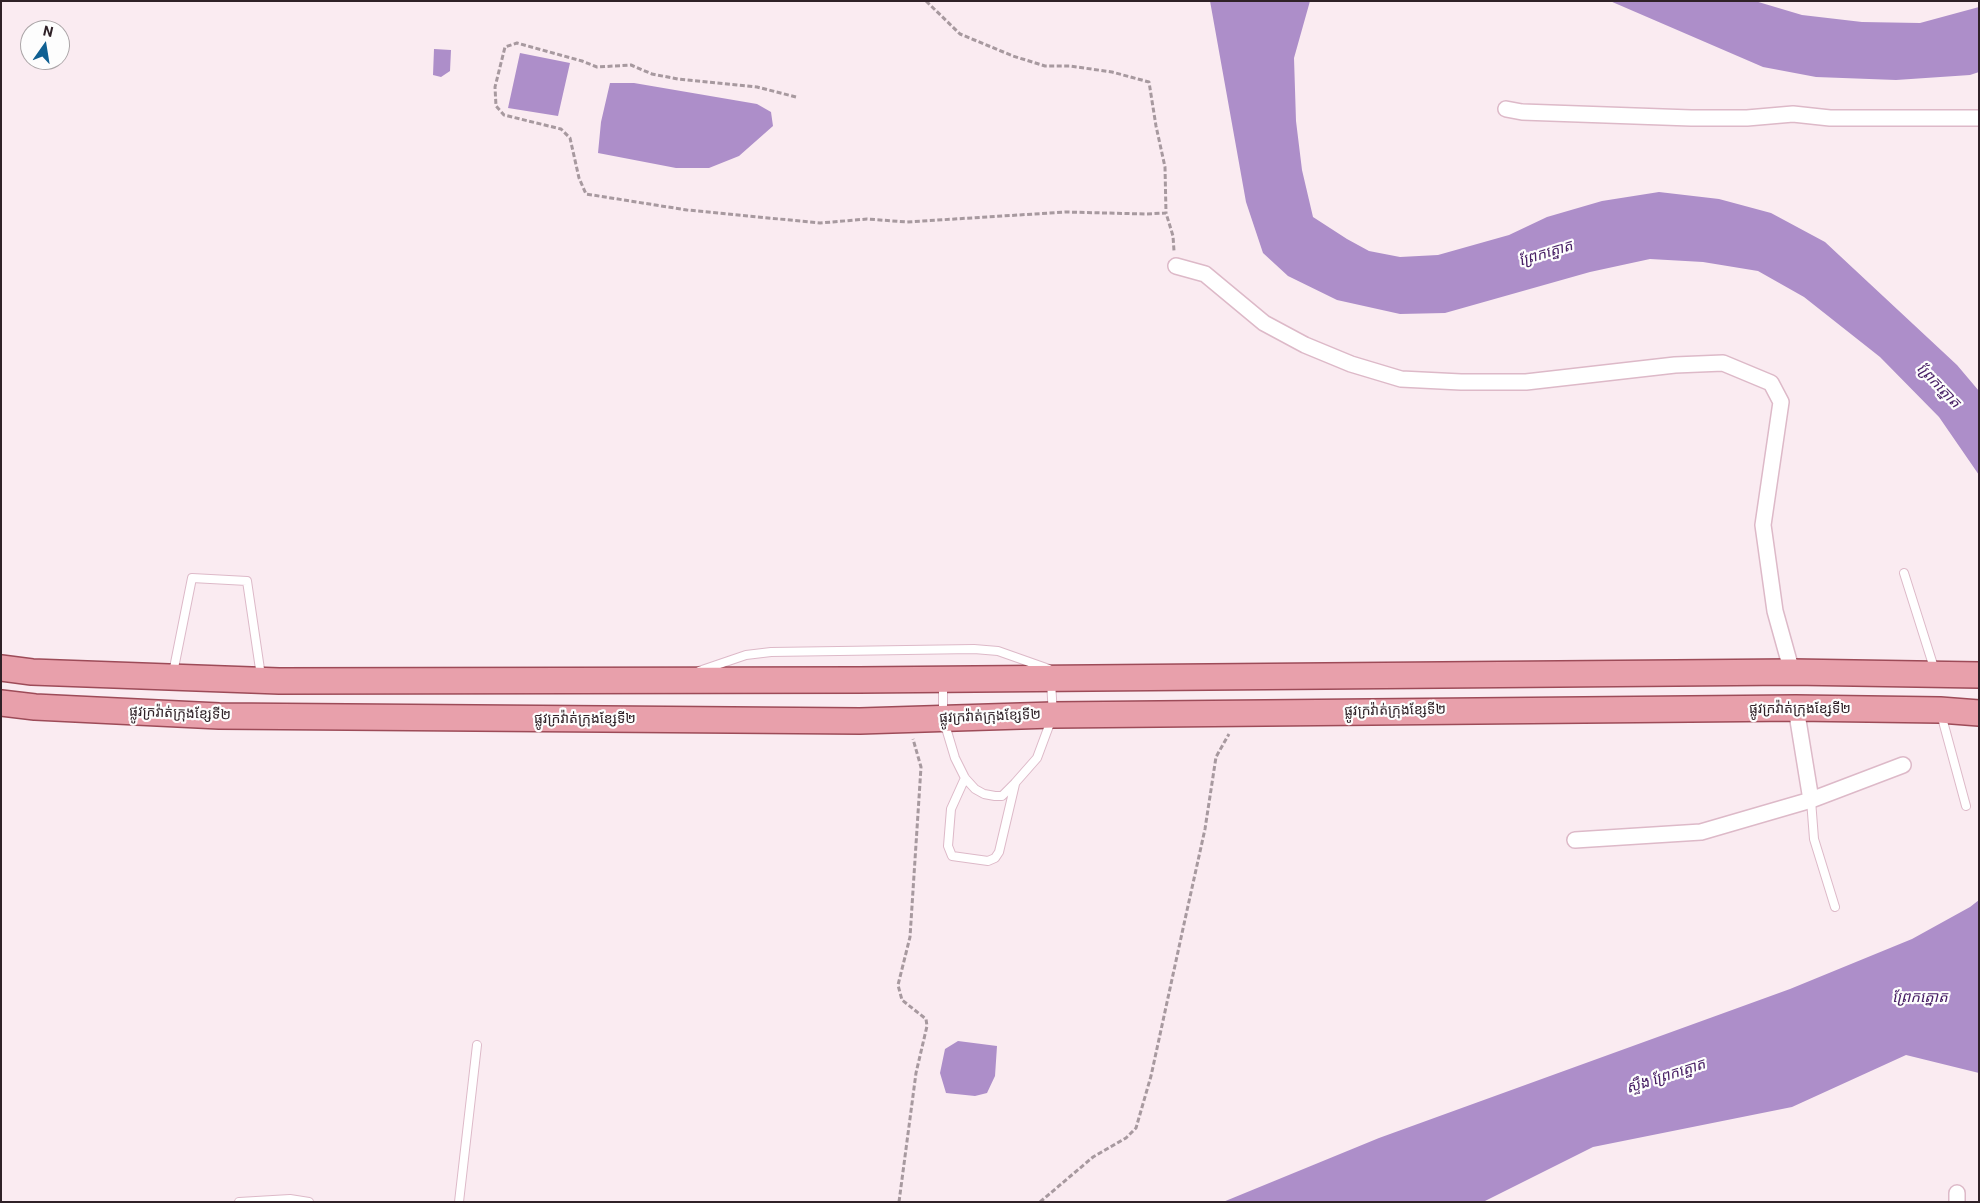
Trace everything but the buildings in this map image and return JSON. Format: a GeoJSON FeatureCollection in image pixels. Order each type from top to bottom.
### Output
{"type":"FeatureCollection","features":[{"type":"Feature","properties":{"kind":"main road"},"geometry":{"type":"LineString","coordinates":[[1,668],[32,672],[262,680],[942,680],[1063,677],[1432,676],[1792,672],[1979,675]]}},
{"type":"Feature","properties":{"kind":"main road"},"geometry":{"type":"LineString","coordinates":[[1432,676],[1433,711]]}},
{"type":"Feature","properties":{"kind":"main road"},"geometry":{"type":"LineString","coordinates":[[859,680],[860,721]]}},
{"type":"Feature","properties":{"kind":"main road","name":"ផ្លូវក្រវ៉ាត់ក្រុងខ្សែទី២"},"geometry":{"type":"LineString","coordinates":[[1,703],[36,707],[219,716],[860,721],[1053,715],[1796,708],[1940,710],[1979,713]]}},
{"type":"Feature","properties":{"kind":"street"},"geometry":{"type":"LineString","coordinates":[[1506,109],[1522,112],[1691,118],[1747,118],[1793,114],[1830,118],[1979,118]]}},
{"type":"Feature","properties":{"kind":"street"},"geometry":{"type":"LineString","coordinates":[[1176,266],[1205,274],[1264,323],[1305,345],[1352,364],[1401,379],[1461,382],[1526,382],[1674,365],[1723,363],[1772,384],[1781,402],[1763,525],[1775,611],[1792,672]]}},
{"type":"Feature","properties":{"kind":"street"},"geometry":{"type":"LineString","coordinates":[[1796,708],[1811,800]]}},
{"type":"Feature","properties":{"kind":"street"},"geometry":{"type":"LineString","coordinates":[[1575,840],[1702,832],[1811,800],[1903,765]]}},
{"type":"Feature","properties":{"kind":"lane"},"geometry":{"type":"LineString","coordinates":[[1904,573],[1935,674]]}},
{"type":"Feature","properties":{"kind":"lane"},"geometry":{"type":"LineString","coordinates":[[172,677],[192,578],[248,581],[262,680]]}},
{"type":"Feature","properties":{"kind":"lane"},"geometry":{"type":"LineString","coordinates":[[670,680],[746,655],[771,652],[974,649],[998,651],[1063,677],[1053,715],[1037,758],[1002,796],[984,794],[975,790],[965,778],[956,758],[943,718],[942,680]]}},
{"type":"Feature","properties":{"kind":"lane"},"geometry":{"type":"LineString","coordinates":[[1940,710],[1966,806]]}},
{"type":"Feature","properties":{"kind":"lane"},"geometry":{"type":"LineString","coordinates":[[965,778],[951,809],[949,852],[952,856],[988,860],[995,858],[999,852],[1015,783]]}},
{"type":"Feature","properties":{"kind":"lane"},"geometry":{"type":"LineString","coordinates":[[1811,800],[1814,839],[1835,907]]}},
{"type":"Feature","properties":{"kind":"lane"},"geometry":{"type":"LineString","coordinates":[[459,1202],[477,1045]]}},
{"type":"Feature","properties":{"kind":"lane"},"geometry":{"type":"LineString","coordinates":[[239,1202],[290,1199],[309,1202]]}},
{"type":"Feature","properties":{"kind":"path"},"geometry":{"type":"LineString","coordinates":[[926,1],[960,34],[1013,56],[1045,66],[1079,67],[1112,72],[1149,82],[1165,167],[1166,213],[1173,236],[1176,266]]}},
{"type":"Feature","properties":{"kind":"path"},"geometry":{"type":"LineString","coordinates":[[796,97],[757,87],[678,80],[652,74],[631,65],[597,67],[517,43],[505,47],[495,87],[496,106],[504,115],[561,129],[570,138],[579,178],[586,194],[687,210],[820,223],[867,219],[907,222],[1066,212],[1166,213]]}},
{"type":"Feature","properties":{"kind":"path"},"geometry":{"type":"LineString","coordinates":[[1040,1202],[1093,1157],[1126,1138],[1136,1128],[1151,1076],[1205,829],[1216,757],[1240,713]]}},
{"type":"Feature","properties":{"kind":"path"},"geometry":{"type":"LineString","coordinates":[[899,1202],[916,1074],[927,1026],[926,1019],[902,1000],[898,985],[910,938],[921,767],[908,720]]}},
{"type":"Feature","properties":{"kind":"water","name":"ព្រែកត្នោត"},"geometry":{"type":"Polygon","coordinates":[[[1210,1],[1310,1],[1294,58],[1296,121],[1302,170],[1313,217],[1347,239],[1369,251],[1400,257],[1438,255],[1509,235],[1547,217],[1602,201],[1659,192],[1719,199],[1771,213],[1825,242],[1957,365],[1979,391],[1979,475],[1939,417],[1880,357],[1804,297],[1758,271],[1703,262],[1650,259],[1590,272],[1445,313],[1400,314],[1337,300],[1288,276],[1263,253],[1246,202],[1210,1]]]}},
{"type":"Feature","properties":{"kind":"water"},"geometry":{"type":"Polygon","coordinates":[[[1610,1],[1755,1],[1802,15],[1862,22],[1920,23],[1979,7],[1979,72],[1970,75],[1896,80],[1816,77],[1763,67],[1610,1]]]}},
{"type":"Feature","properties":{"kind":"water"},"geometry":{"type":"Polygon","coordinates":[[[434,49],[451,50],[450,71],[441,77],[433,75],[434,49]]]}},
{"type":"Feature","properties":{"kind":"water"},"geometry":{"type":"Polygon","coordinates":[[[520,53],[570,63],[558,116],[508,108],[520,53]]]}},
{"type":"Feature","properties":{"kind":"water"},"geometry":{"type":"Polygon","coordinates":[[[610,83],[634,83],[757,104],[771,112],[773,126],[739,156],[709,168],[676,168],[598,153],[601,122],[610,83]]]}},
{"type":"Feature","properties":{"kind":"water","name":"ព្រែកត្នោត"},"geometry":{"type":"Polygon","coordinates":[[[1979,900],[1979,1073],[1906,1055],[1792,1107],[1593,1147],[1483,1202],[1223,1202],[1379,1138],[1790,989],[1912,939],[1970,907],[1979,900]]]}},
{"type":"Feature","properties":{"kind":"water"},"geometry":{"type":"Polygon","coordinates":[[[958,1041],[997,1046],[995,1076],[987,1093],[975,1096],[946,1093],[940,1073],[945,1049],[958,1041]]]}},
{"type":"Feature","properties":{"kind":"water label","name":"ស្ទឹង ព្រែកត្នោត"},"geometry":{"type":"Point","coordinates":[1666,1077]}}]}
